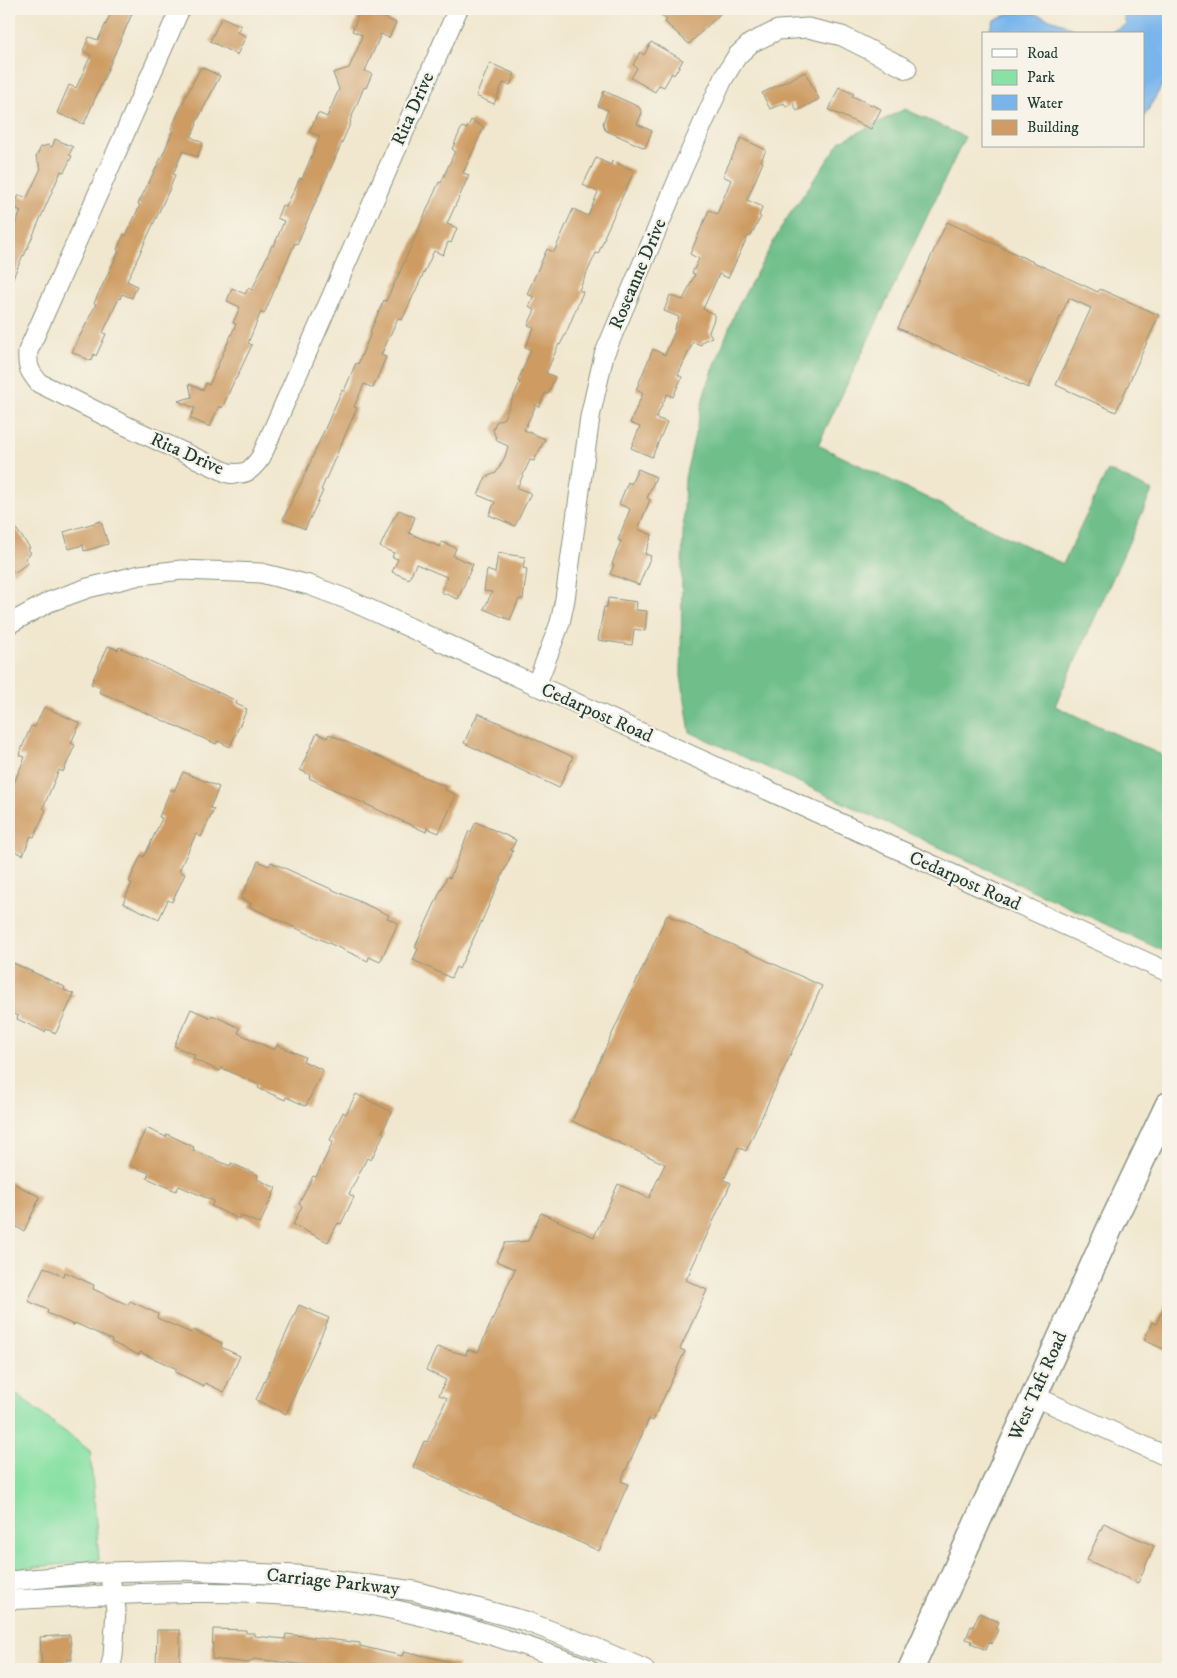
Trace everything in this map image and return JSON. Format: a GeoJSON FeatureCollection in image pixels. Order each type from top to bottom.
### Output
{"type":"FeatureCollection","features":[{"type":"Feature","properties":{"kind":"main road","name":"West Taft Road"},"geometry":{"type":"LineString","coordinates":[[910,1669],[1113,1221],[1168,1105]]}},
{"type":"Feature","properties":{"kind":"street","name":"Rita Drive"},"geometry":{"type":"LineString","coordinates":[[180,9],[28,352],[27,364],[31,374],[40,383],[120,423],[228,473],[241,474],[252,470],[261,457],[458,9]]}},
{"type":"Feature","properties":{"kind":"street","name":"Roseanne Drive"},"geometry":{"type":"LineString","coordinates":[[536,686],[560,623],[565,599],[590,417],[604,355],[682,170],[723,79],[737,56],[751,43],[778,30],[808,28],[842,36],[907,69]]}},
{"type":"Feature","properties":{"kind":"street","name":"Cedarpost Road"},"geometry":{"type":"LineString","coordinates":[[9,624],[50,602],[88,588],[140,574],[181,570],[261,573],[309,585],[348,600],[1168,972]]}},
{"type":"Feature","properties":{"kind":"street"},"geometry":{"type":"LineString","coordinates":[[1034,1396],[1168,1457]]}},
{"type":"Feature","properties":{"kind":"street","name":"Carriage Parkway"},"geometry":{"type":"LineString","coordinates":[[9,1581],[108,1572],[181,1570],[297,1575],[414,1591],[525,1621],[596,1648],[644,1669]]}},
{"type":"Feature","properties":{"kind":"street"},"geometry":{"type":"LineString","coordinates":[[108,1572],[116,1609],[113,1656],[110,1669]]}},
{"type":"Feature","properties":{"kind":"street","name":"Carriage Parkway"},"geometry":{"type":"LineString","coordinates":[[9,1600],[113,1594],[249,1593],[345,1601],[415,1614],[486,1632],[588,1669]]}},
{"type":"Feature","properties":{"kind":"street"},"geometry":{"type":"LineString","coordinates":[[588,1669],[596,1648]]}},
{"type":"Feature","properties":{"kind":"green space"},"geometry":{"type":"Polygon","coordinates":[[[905,109],[965,137],[818,445],[1063,564],[1108,470],[1152,491],[1055,706],[1168,758],[1168,953],[690,732],[681,676],[685,478],[705,391],[736,310],[785,221],[841,141],[905,109]]]}},
{"type":"Feature","properties":{"kind":"green space"},"geometry":{"type":"Polygon","coordinates":[[[9,1389],[90,1451],[99,1560],[9,1570],[9,1389]]]}},
{"type":"Feature","properties":{"kind":"water"},"geometry":{"type":"Polygon","coordinates":[[[1122,9],[1168,9],[1168,75],[1144,117],[1144,32],[1110,32],[1126,25],[1122,9]]]}},
{"type":"Feature","properties":{"kind":"water"},"geometry":{"type":"Polygon","coordinates":[[[1029,12],[1062,23],[1078,32],[989,32],[994,20],[1012,13],[1029,12]]]}},
{"type":"Feature","properties":{"kind":"building"},"geometry":{"type":"Polygon","coordinates":[[[113,9],[134,9],[84,124],[57,113],[69,85],[76,88],[91,55],[83,51],[89,37],[98,40],[113,9]]]}},
{"type":"Feature","properties":{"kind":"building"},"geometry":{"type":"Polygon","coordinates":[[[361,9],[396,23],[389,38],[381,34],[365,71],[372,74],[366,88],[364,87],[351,122],[297,244],[295,243],[264,314],[261,312],[248,343],[252,345],[222,408],[219,406],[210,427],[190,418],[195,408],[178,401],[192,397],[189,384],[203,390],[206,383],[209,385],[236,324],[233,323],[240,307],[227,301],[232,288],[245,294],[248,288],[252,290],[272,245],[274,246],[284,221],[277,218],[282,205],[286,207],[300,178],[302,179],[320,136],[309,132],[318,113],[327,117],[339,89],[333,73],[349,68],[359,45],[362,35],[352,31],[361,9]]]}},
{"type":"Feature","properties":{"kind":"building"},"geometry":{"type":"Polygon","coordinates":[[[655,9],[725,9],[689,44],[665,22],[667,20],[655,9]]]}},
{"type":"Feature","properties":{"kind":"building"},"geometry":{"type":"Polygon","coordinates":[[[222,17],[241,26],[237,32],[246,36],[237,55],[210,41],[222,17]]]}},
{"type":"Feature","properties":{"kind":"building"},"geometry":{"type":"Polygon","coordinates":[[[651,42],[683,60],[674,75],[672,73],[664,87],[659,85],[655,92],[631,78],[637,68],[633,65],[640,52],[644,55],[651,42]]]}},
{"type":"Feature","properties":{"kind":"building"},"geometry":{"type":"Polygon","coordinates":[[[490,63],[515,74],[510,85],[503,83],[494,104],[476,96],[490,63]]]}},
{"type":"Feature","properties":{"kind":"building"},"geometry":{"type":"Polygon","coordinates":[[[201,67],[220,76],[191,137],[203,143],[197,157],[183,151],[173,174],[175,175],[170,188],[127,281],[137,286],[132,298],[122,294],[119,298],[103,333],[106,334],[96,356],[94,354],[91,361],[72,352],[96,304],[94,303],[119,251],[117,250],[124,234],[126,236],[140,205],[138,204],[164,152],[173,130],[171,129],[201,67]]]}},
{"type":"Feature","properties":{"kind":"building"},"geometry":{"type":"Polygon","coordinates":[[[805,72],[819,99],[797,111],[793,103],[786,107],[784,103],[770,109],[762,93],[805,72]]]}},
{"type":"Feature","properties":{"kind":"building"},"geometry":{"type":"Polygon","coordinates":[[[839,87],[854,94],[852,96],[881,109],[871,129],[829,110],[839,87]]]}},
{"type":"Feature","properties":{"kind":"building"},"geometry":{"type":"Polygon","coordinates":[[[604,91],[639,107],[642,113],[637,124],[652,131],[645,148],[605,130],[603,123],[608,110],[598,106],[604,91]]]}},
{"type":"Feature","properties":{"kind":"building"},"geometry":{"type":"Polygon","coordinates":[[[471,120],[484,127],[463,173],[469,175],[447,224],[457,228],[451,243],[448,242],[443,255],[434,251],[402,320],[398,318],[381,355],[386,357],[373,388],[364,384],[354,407],[357,408],[321,490],[323,491],[305,529],[283,519],[342,390],[344,391],[356,363],[358,364],[384,300],[386,301],[399,274],[439,182],[441,183],[455,151],[452,149],[462,127],[467,129],[471,120]]]}},
{"type":"Feature","properties":{"kind":"building"},"geometry":{"type":"Polygon","coordinates":[[[741,138],[766,150],[747,200],[761,206],[759,216],[761,217],[750,237],[748,236],[728,278],[719,274],[703,309],[714,314],[709,332],[712,337],[703,341],[701,345],[693,342],[678,375],[682,377],[673,397],[667,394],[656,418],[667,422],[652,457],[631,448],[640,427],[630,423],[643,393],[636,390],[653,349],[665,355],[675,331],[674,329],[679,317],[664,311],[670,295],[683,300],[695,274],[692,273],[699,259],[690,254],[709,210],[717,214],[731,180],[723,176],[741,138]]]}},
{"type":"Feature","properties":{"kind":"building"},"geometry":{"type":"Polygon","coordinates":[[[55,139],[73,147],[69,155],[72,156],[64,172],[61,171],[9,287],[9,238],[21,211],[17,209],[15,204],[19,195],[27,198],[41,168],[36,157],[41,147],[48,145],[52,147],[55,139]]]}},
{"type":"Feature","properties":{"kind":"building"},"geometry":{"type":"Polygon","coordinates":[[[596,158],[611,165],[612,161],[633,170],[633,173],[598,254],[596,253],[579,290],[583,292],[567,331],[546,373],[555,377],[548,394],[545,393],[539,407],[536,405],[524,430],[545,439],[534,461],[530,460],[517,488],[531,493],[515,526],[489,515],[495,502],[478,495],[486,477],[496,473],[505,457],[508,446],[497,441],[493,430],[496,422],[504,418],[520,382],[518,381],[531,350],[525,347],[534,328],[528,325],[535,310],[529,307],[534,297],[527,294],[547,249],[554,252],[573,209],[588,216],[598,192],[583,185],[596,158]]]}},
{"type":"Feature","properties":{"kind":"building"},"geometry":{"type":"Polygon","coordinates":[[[947,222],[1098,292],[1100,289],[1159,315],[1116,412],[1056,385],[1091,308],[1069,298],[1028,388],[898,328],[947,222]]]}},
{"type":"Feature","properties":{"kind":"building"},"geometry":{"type":"Polygon","coordinates":[[[638,469],[656,477],[647,498],[650,500],[638,529],[652,535],[645,554],[651,556],[639,585],[610,574],[621,541],[618,540],[630,509],[619,504],[628,482],[631,484],[638,469]]]}},
{"type":"Feature","properties":{"kind":"building"},"geometry":{"type":"Polygon","coordinates":[[[399,510],[415,517],[409,533],[440,547],[442,542],[456,548],[453,556],[473,564],[458,599],[441,592],[447,577],[416,564],[409,579],[392,572],[398,559],[392,557],[394,553],[380,547],[399,510]]]}},
{"type":"Feature","properties":{"kind":"building"},"geometry":{"type":"Polygon","coordinates":[[[9,519],[30,548],[28,549],[31,553],[25,558],[28,563],[14,573],[9,566],[9,519]]]}},
{"type":"Feature","properties":{"kind":"building"},"geometry":{"type":"Polygon","coordinates":[[[101,521],[108,544],[84,551],[83,545],[69,549],[64,532],[101,521]]]}},
{"type":"Feature","properties":{"kind":"building"},"geometry":{"type":"Polygon","coordinates":[[[498,553],[525,557],[523,568],[527,569],[523,599],[519,599],[510,620],[484,609],[492,592],[484,591],[487,570],[495,573],[498,553]]]}},
{"type":"Feature","properties":{"kind":"building"},"geometry":{"type":"Polygon","coordinates":[[[608,598],[637,602],[636,610],[647,611],[645,631],[634,629],[632,645],[598,640],[604,607],[607,607],[608,598]]]}},
{"type":"Feature","properties":{"kind":"building"},"geometry":{"type":"Polygon","coordinates":[[[108,646],[118,650],[119,647],[237,701],[236,704],[247,709],[230,747],[218,741],[216,744],[99,692],[101,688],[91,684],[108,646]]]}},
{"type":"Feature","properties":{"kind":"building"},"geometry":{"type":"Polygon","coordinates":[[[44,707],[80,723],[71,743],[75,745],[63,772],[59,770],[43,808],[46,810],[34,837],[31,836],[23,855],[9,849],[9,795],[25,757],[19,755],[31,726],[35,727],[44,707]]]}},
{"type":"Feature","properties":{"kind":"building"},"geometry":{"type":"Polygon","coordinates":[[[478,713],[573,757],[559,788],[464,743],[478,713]]]}},
{"type":"Feature","properties":{"kind":"building"},"geometry":{"type":"Polygon","coordinates":[[[317,733],[327,738],[329,734],[446,787],[445,790],[456,795],[439,833],[427,828],[426,832],[309,778],[310,775],[300,770],[317,733]]]}},
{"type":"Feature","properties":{"kind":"building"},"geometry":{"type":"Polygon","coordinates":[[[183,772],[219,787],[210,808],[214,809],[201,837],[196,834],[179,871],[185,874],[172,902],[168,900],[159,919],[123,903],[132,883],[129,882],[141,855],[144,857],[162,818],[159,817],[171,789],[174,791],[183,772]]]}},
{"type":"Feature","properties":{"kind":"building"},"geometry":{"type":"Polygon","coordinates":[[[476,822],[516,840],[511,850],[513,851],[480,925],[459,969],[456,967],[451,978],[413,960],[418,949],[415,947],[447,877],[450,878],[469,831],[471,832],[476,822]]]}},
{"type":"Feature","properties":{"kind":"building"},"geometry":{"type":"Polygon","coordinates":[[[258,861],[269,866],[271,862],[389,915],[387,918],[398,923],[380,962],[369,957],[368,961],[250,907],[251,903],[241,899],[258,861]]]}},
{"type":"Feature","properties":{"kind":"building"},"geometry":{"type":"Polygon","coordinates":[[[667,915],[822,986],[746,1151],[738,1147],[724,1180],[731,1183],[686,1280],[707,1290],[680,1349],[685,1351],[653,1421],[649,1419],[621,1481],[628,1484],[599,1551],[413,1467],[424,1441],[427,1442],[447,1398],[439,1395],[446,1380],[426,1370],[437,1347],[466,1355],[467,1350],[478,1352],[515,1269],[496,1261],[505,1243],[528,1241],[541,1213],[594,1237],[618,1184],[649,1198],[665,1164],[572,1121],[667,915]]]}},
{"type":"Feature","properties":{"kind":"building"},"geometry":{"type":"Polygon","coordinates":[[[9,961],[65,987],[64,990],[74,994],[56,1033],[46,1029],[45,1032],[17,1019],[18,1016],[9,1012],[9,961]]]}},
{"type":"Feature","properties":{"kind":"building"},"geometry":{"type":"Polygon","coordinates":[[[191,1009],[211,1018],[212,1015],[240,1028],[238,1033],[274,1050],[277,1045],[305,1057],[303,1061],[323,1070],[306,1106],[286,1097],[285,1100],[258,1088],[259,1085],[222,1068],[220,1071],[193,1059],[195,1055],[174,1046],[191,1009]]]}},
{"type":"Feature","properties":{"kind":"building"},"geometry":{"type":"Polygon","coordinates":[[[356,1094],[392,1112],[371,1160],[367,1158],[349,1194],[354,1197],[341,1224],[338,1223],[328,1242],[293,1225],[302,1206],[299,1204],[313,1176],[316,1177],[333,1142],[330,1140],[343,1112],[346,1114],[356,1094]]]}},
{"type":"Feature","properties":{"kind":"building"},"geometry":{"type":"Polygon","coordinates":[[[146,1128],[166,1137],[167,1134],[194,1147],[193,1150],[230,1166],[231,1163],[258,1175],[257,1179],[276,1188],[260,1224],[240,1215],[239,1219],[211,1206],[214,1201],[179,1186],[176,1191],[147,1178],[149,1173],[129,1165],[146,1128]]]}},
{"type":"Feature","properties":{"kind":"building"},"geometry":{"type":"Polygon","coordinates":[[[9,1181],[40,1197],[24,1231],[9,1223],[9,1181]]]}},
{"type":"Feature","properties":{"kind":"building"},"geometry":{"type":"Polygon","coordinates":[[[44,1267],[63,1276],[65,1272],[94,1285],[93,1289],[128,1305],[130,1301],[158,1314],[157,1318],[191,1333],[193,1330],[222,1343],[221,1347],[240,1356],[224,1392],[205,1383],[204,1386],[175,1372],[177,1369],[140,1352],[139,1355],[75,1323],[74,1325],[47,1313],[48,1310],[28,1301],[44,1267]]]}},
{"type":"Feature","properties":{"kind":"building"},"geometry":{"type":"Polygon","coordinates":[[[1168,1298],[1168,1351],[1144,1340],[1152,1322],[1156,1324],[1168,1298]]]}},
{"type":"Feature","properties":{"kind":"building"},"geometry":{"type":"Polygon","coordinates":[[[299,1305],[329,1318],[286,1414],[256,1400],[299,1305]]]}},
{"type":"Feature","properties":{"kind":"building"},"geometry":{"type":"Polygon","coordinates":[[[1104,1523],[1154,1546],[1138,1583],[1087,1560],[1104,1523]]]}},
{"type":"Feature","properties":{"kind":"building"},"geometry":{"type":"Polygon","coordinates":[[[979,1613],[999,1622],[992,1644],[989,1642],[986,1650],[966,1639],[979,1613]]]}},
{"type":"Feature","properties":{"kind":"building"},"geometry":{"type":"Polygon","coordinates":[[[213,1629],[246,1630],[246,1633],[254,1633],[254,1636],[285,1639],[286,1634],[360,1643],[360,1646],[402,1656],[404,1651],[458,1664],[457,1669],[325,1669],[324,1667],[254,1659],[249,1663],[212,1659],[213,1629]]]}},
{"type":"Feature","properties":{"kind":"building"},"geometry":{"type":"Polygon","coordinates":[[[157,1630],[180,1630],[180,1668],[156,1668],[157,1630]]]}},
{"type":"Feature","properties":{"kind":"building"},"geometry":{"type":"Polygon","coordinates":[[[70,1635],[72,1660],[66,1660],[66,1669],[42,1669],[40,1637],[70,1635]]]}}]}
